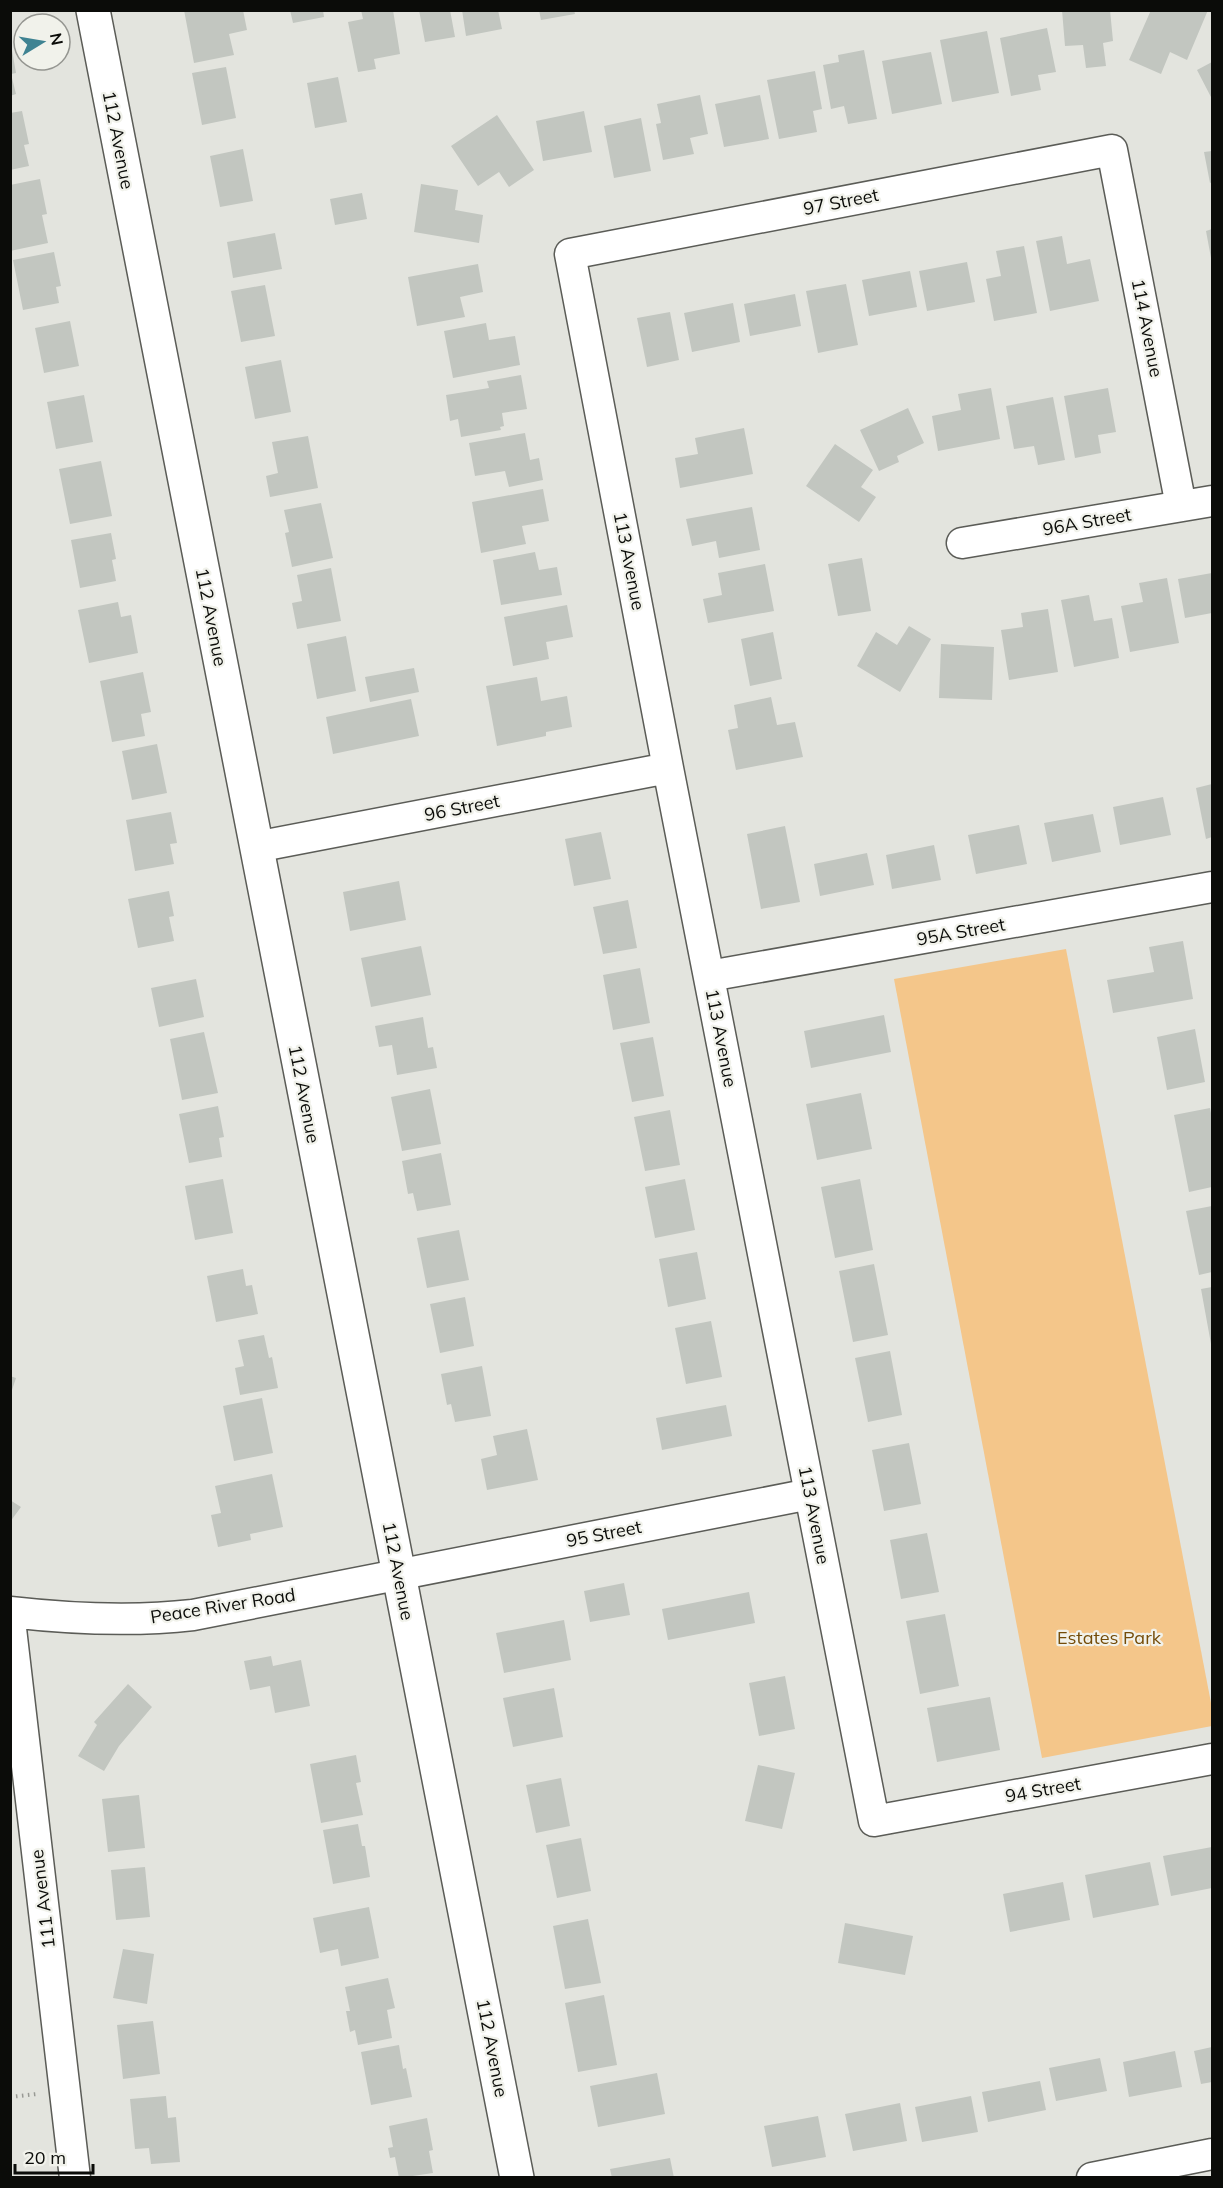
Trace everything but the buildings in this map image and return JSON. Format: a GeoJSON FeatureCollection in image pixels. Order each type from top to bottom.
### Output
{"type":"FeatureCollection","features":[{"type":"Feature","properties":{"kind":"street","name":"112 Avenue"},"geometry":{"type":"LineString","coordinates":[[93,10],[518,2178]]}},
{"type":"Feature","properties":{"kind":"street","name":"97 Street"},"geometry":{"type":"LineString","coordinates":[[570,254],[1112,150]]}},
{"type":"Feature","properties":{"kind":"street","name":"114 Avenue"},"geometry":{"type":"LineString","coordinates":[[1112,150],[1182,506]]}},
{"type":"Feature","properties":{"kind":"street","name":"113 Avenue"},"geometry":{"type":"LineString","coordinates":[[570,254],[874,1821]]}},
{"type":"Feature","properties":{"kind":"street","name":"96A Street"},"geometry":{"type":"LineString","coordinates":[[962,543],[1212,501]]}},
{"type":"Feature","properties":{"kind":"street","name":"96 Street"},"geometry":{"type":"LineString","coordinates":[[256,847],[668,768]]}},
{"type":"Feature","properties":{"kind":"street","name":"95A Street"},"geometry":{"type":"LineString","coordinates":[[709,976],[1212,887]]}},
{"type":"Feature","properties":{"kind":"street","name":"95 Street"},"geometry":{"type":"LineString","coordinates":[[399,1574],[810,1494]]}},
{"type":"Feature","properties":{"kind":"street","name":"Peace River Road"},"geometry":{"type":"LineString","coordinates":[[10,1612],[62,1618],[154,1619],[193,1615],[399,1574]]}},
{"type":"Feature","properties":{"kind":"street","name":"111 Avenue"},"geometry":{"type":"LineString","coordinates":[[10,1620],[75,2178]]}},
{"type":"Feature","properties":{"kind":"street","name":"94 Street"},"geometry":{"type":"LineString","coordinates":[[874,1821],[1212,1759]]}},
{"type":"Feature","properties":{"kind":"street"},"geometry":{"type":"LineString","coordinates":[[1092,2178],[1212,2154]]}},
{"type":"Feature","properties":{"kind":"green space","name":"Estates Park"},"geometry":{"type":"Polygon","coordinates":[[[1066,949],[1212,1708],[1212,1726],[1042,1758],[894,979],[1066,949]]]}}]}
